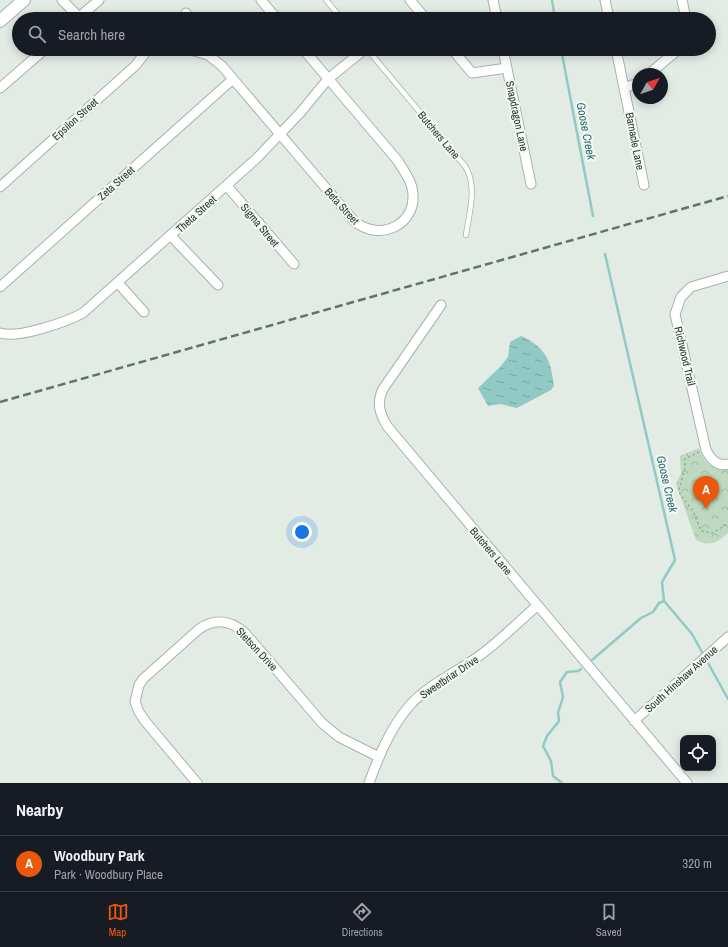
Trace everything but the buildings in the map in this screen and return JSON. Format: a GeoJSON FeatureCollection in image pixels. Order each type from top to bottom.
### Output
{"type":"FeatureCollection","features":[{"type":"Feature","properties":{"kind":"street"},"geometry":{"type":"LineString","coordinates":[[0,21],[24,0]]}},
{"type":"Feature","properties":{"kind":"street"},"geometry":{"type":"LineString","coordinates":[[62,0],[73,12]]}},
{"type":"Feature","properties":{"kind":"street"},"geometry":{"type":"LineString","coordinates":[[86,12],[99,0]]}},
{"type":"Feature","properties":{"kind":"street"},"geometry":{"type":"LineString","coordinates":[[261,0],[271,12]]}},
{"type":"Feature","properties":{"kind":"street"},"geometry":{"type":"LineString","coordinates":[[410,0],[420,12]]}},
{"type":"Feature","properties":{"kind":"street"},"geometry":{"type":"LineString","coordinates":[[493,0],[496,12]]}},
{"type":"Feature","properties":{"kind":"street"},"geometry":{"type":"LineString","coordinates":[[605,0],[608,12]]}},
{"type":"Feature","properties":{"kind":"street"},"geometry":{"type":"LineString","coordinates":[[682,0],[685,12]]}},
{"type":"Feature","properties":{"kind":"street"},"geometry":{"type":"LineString","coordinates":[[0,88],[37,56]]}},
{"type":"Feature","properties":{"kind":"street","name":"Epsilon Street"},"geometry":{"type":"LineString","coordinates":[[0,187],[136,65],[143,56]]}},
{"type":"Feature","properties":{"kind":"street","name":"Beta Street"},"geometry":{"type":"LineString","coordinates":[[209,56],[233,79],[359,225],[374,231],[385,230],[401,223],[411,210],[413,199],[410,180],[398,161],[309,56]]}},
{"type":"Feature","properties":{"kind":"street","name":"Theta Street"},"geometry":{"type":"LineString","coordinates":[[0,333],[6,335],[17,334],[72,319],[88,309],[227,186],[281,135],[328,79],[357,56]]}},
{"type":"Feature","properties":{"kind":"street"},"geometry":{"type":"LineString","coordinates":[[458,56],[472,73],[507,68]]}},
{"type":"Feature","properties":{"kind":"street","name":"Snapdragon Lane"},"geometry":{"type":"LineString","coordinates":[[504,56],[531,184]]}},
{"type":"Feature","properties":{"kind":"street","name":"Barnacle Lane"},"geometry":{"type":"LineString","coordinates":[[617,56],[644,185]]}},
{"type":"Feature","properties":{"kind":"street"},"geometry":{"type":"LineString","coordinates":[[656,68],[671,56]]}},
{"type":"Feature","properties":{"kind":"street","name":"Zeta Street"},"geometry":{"type":"LineString","coordinates":[[0,287],[233,79]]}},
{"type":"Feature","properties":{"kind":"street"},"geometry":{"type":"LineString","coordinates":[[624,88],[632,85]]}},
{"type":"Feature","properties":{"kind":"street","name":"Sigma Street"},"geometry":{"type":"LineString","coordinates":[[227,186],[294,264]]}},
{"type":"Feature","properties":{"kind":"street"},"geometry":{"type":"LineString","coordinates":[[171,236],[218,285]]}},
{"type":"Feature","properties":{"kind":"street","name":"Richwood Trail"},"geometry":{"type":"LineString","coordinates":[[728,276],[691,287],[681,297],[675,314],[706,450],[710,459],[717,463],[725,465],[728,464]]}},
{"type":"Feature","properties":{"kind":"street"},"geometry":{"type":"LineString","coordinates":[[118,283],[144,312]]}},
{"type":"Feature","properties":{"kind":"street","name":"Butchers Lane"},"geometry":{"type":"LineString","coordinates":[[441,305],[383,389],[379,401],[381,414],[388,426],[537,606],[687,783]]}},
{"type":"Feature","properties":{"kind":"street","name":"Sweetbriar Drive"},"geometry":{"type":"LineString","coordinates":[[369,783],[379,757],[393,729],[404,713],[420,695],[480,655],[537,606]]}},
{"type":"Feature","properties":{"kind":"street","name":"Stetson Drive"},"geometry":{"type":"LineString","coordinates":[[197,783],[144,721],[135,702],[143,679],[199,629],[210,623],[232,623],[245,633],[322,723],[339,737],[379,757]]}},
{"type":"Feature","properties":{"kind":"street","name":"South Hinshaw Avenue"},"geometry":{"type":"LineString","coordinates":[[634,721],[728,637]]}},
{"type":"Feature","properties":{"kind":"lane"},"geometry":{"type":"LineString","coordinates":[[326,0],[336,12]]}},
{"type":"Feature","properties":{"kind":"lane","name":"Butchers Lane"},"geometry":{"type":"LineString","coordinates":[[372,56],[471,175],[472,197],[466,235]]}},
{"type":"Feature","properties":{"kind":"path"},"geometry":{"type":"LineString","coordinates":[[706,450],[685,459],[685,468],[679,489],[680,494],[693,511],[701,531],[713,533],[728,523]]}},
{"type":"Feature","properties":{"kind":"green space"},"geometry":{"type":"Polygon","coordinates":[[[699,448],[709,465],[717,469],[728,470],[728,533],[713,543],[706,543],[696,540],[676,484],[681,473],[680,456],[699,448]]]}},
{"type":"Feature","properties":{"kind":"water"},"geometry":{"type":"Polygon","coordinates":[[[521,336],[536,345],[546,356],[551,369],[554,386],[551,390],[517,408],[500,404],[488,406],[478,388],[500,367],[508,357],[510,342],[521,336]]]}},
{"type":"Feature","properties":{"kind":"waterway","name":"Goose Creek"},"geometry":{"type":"LineString","coordinates":[[552,0],[554,12]]}},
{"type":"Feature","properties":{"kind":"waterway","name":"Goose Creek"},"geometry":{"type":"LineString","coordinates":[[562,56],[593,216]]}},
{"type":"Feature","properties":{"kind":"waterway","name":"Goose Creek"},"geometry":{"type":"LineString","coordinates":[[605,254],[675,560],[662,582],[664,601],[692,634],[728,699]]}},
{"type":"Feature","properties":{"kind":"waterway"},"geometry":{"type":"LineString","coordinates":[[592,660],[641,618],[653,612],[659,603],[664,601]]}},
{"type":"Feature","properties":{"kind":"waterway"},"geometry":{"type":"LineString","coordinates":[[562,783],[553,776],[551,761],[543,746],[547,736],[559,721],[558,713],[563,697],[560,682],[567,672],[578,671],[581,669]]}},
{"type":"Feature","properties":{"kind":"railway"},"geometry":{"type":"LineString","coordinates":[[0,402],[728,196]]}},
{"type":"Feature","properties":{"kind":"place","name":"Woodbury Park"},"geometry":{"type":"Point","coordinates":[706,509]}}]}
